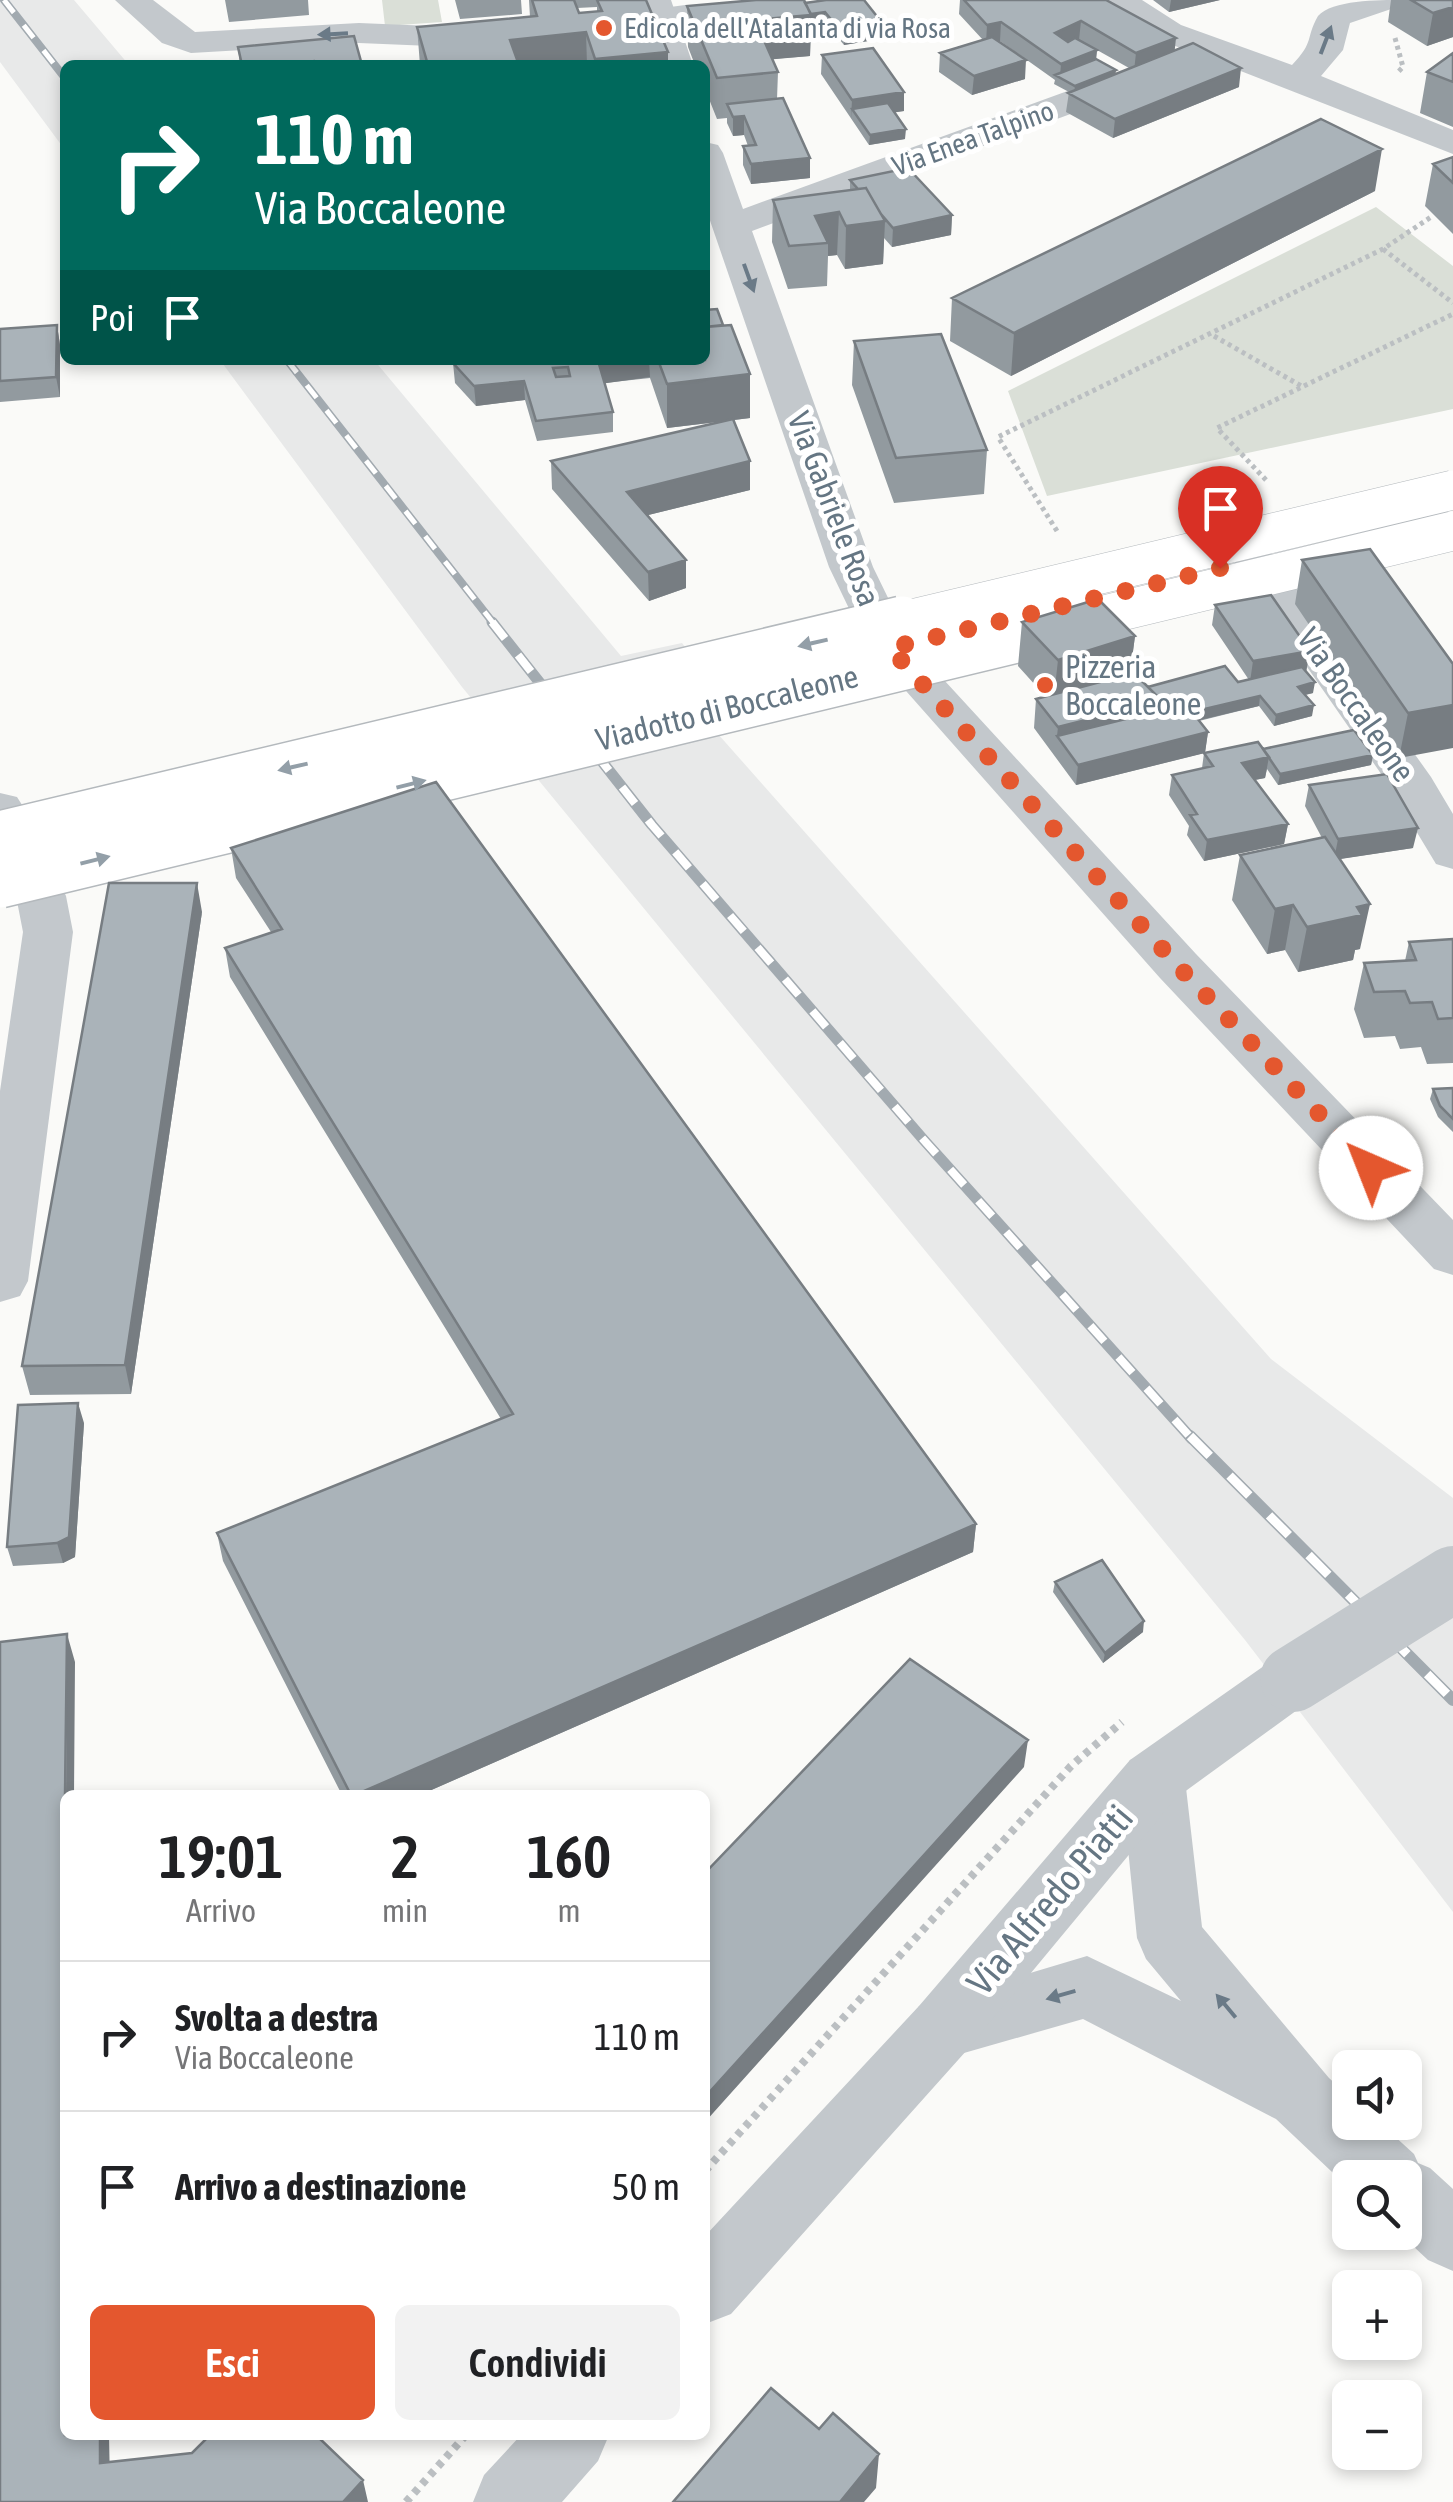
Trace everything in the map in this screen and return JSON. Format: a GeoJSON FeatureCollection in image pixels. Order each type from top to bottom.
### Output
{"type":"FeatureCollection","features":[{"type":"Feature","properties":{"kind":"highway","name":"Viadotto di Boccaleone"},"geometry":{"type":"LineString","coordinates":[[5,849],[1453,490]]}},
{"type":"Feature","properties":{"kind":"highway","name":"Viadotto di Boccaleone"},"geometry":{"type":"LineString","coordinates":[[5,849],[1453,532]]}},
{"type":"Feature","properties":{"kind":"street"},"geometry":{"type":"LineString","coordinates":[[132,0],[174,36],[192,43],[359,33],[431,36],[526,26]]}},
{"type":"Feature","properties":{"kind":"street"},"geometry":{"type":"LineString","coordinates":[[1119,0],[1169,32],[1298,79],[1453,144]]}},
{"type":"Feature","properties":{"kind":"street"},"geometry":{"type":"LineString","coordinates":[[1298,79],[1326,50],[1334,18],[1371,4]]}},
{"type":"Feature","properties":{"kind":"street"},"geometry":{"type":"LineString","coordinates":[[621,16],[664,10],[673,60]]}},
{"type":"Feature","properties":{"kind":"street","name":"Via Enea Talpino"},"geometry":{"type":"LineString","coordinates":[[731,226],[1215,48]]}},
{"type":"Feature","properties":{"kind":"street","name":"Via Gabriele Rosa"},"geometry":{"type":"LineString","coordinates":[[710,167],[850,567],[890,648],[1178,966],[1453,1255]]}},
{"type":"Feature","properties":{"kind":"street"},"geometry":{"type":"LineString","coordinates":[[890,648],[1453,512]]}},
{"type":"Feature","properties":{"kind":"street","name":"Via Boccaleone"},"geometry":{"type":"LineString","coordinates":[[1256,560],[1407,777],[1453,853]]}},
{"type":"Feature","properties":{"kind":"street"},"geometry":{"type":"LineString","coordinates":[[0,1282],[48,932],[41,896],[5,849]]}},
{"type":"Feature","properties":{"kind":"street","name":"Via Alfredo Piatti"},"geometry":{"type":"LineString","coordinates":[[710,2283],[942,2028],[1153,1779],[1293,1679],[1453,1578]]}},
{"type":"Feature","properties":{"kind":"street"},"geometry":{"type":"LineString","coordinates":[[1153,1779],[1170,1938],[1305,2101],[1369,2160]]}},
{"type":"Feature","properties":{"kind":"street"},"geometry":{"type":"LineString","coordinates":[[942,2028],[1087,1988],[1305,2101]]}},
{"type":"Feature","properties":{"kind":"street"},"geometry":{"type":"LineString","coordinates":[[1422,2208],[1453,2236]]}},
{"type":"Feature","properties":{"kind":"street"},"geometry":{"type":"LineString","coordinates":[[511,2502],[567,2440]]}},
{"type":"Feature","properties":{"kind":"path"},"geometry":{"type":"LineString","coordinates":[[1061,536],[998,437],[1383,249],[1431,217]]}},
{"type":"Feature","properties":{"kind":"path"},"geometry":{"type":"LineString","coordinates":[[1383,249],[1453,303]]}},
{"type":"Feature","properties":{"kind":"path"},"geometry":{"type":"LineString","coordinates":[[1272,487],[1217,428],[1453,314]]}},
{"type":"Feature","properties":{"kind":"path"},"geometry":{"type":"LineString","coordinates":[[1212,335],[1304,388]]}},
{"type":"Feature","properties":{"kind":"path"},"geometry":{"type":"LineString","coordinates":[[710,2165],[1071,1766],[1127,1718]]}},
{"type":"Feature","properties":{"kind":"path"},"geometry":{"type":"LineString","coordinates":[[406,2502],[462,2440]]}},
{"type":"Feature","properties":{"kind":"shaded area"},"geometry":{"type":"Polygon","coordinates":[[[0,0],[74,0],[125,60],[60,60],[60,143],[0,62],[0,0]]]}},
{"type":"Feature","properties":{"kind":"shaded area"},"geometry":{"type":"Polygon","coordinates":[[[382,0],[438,0],[442,22],[385,26],[382,0]]]}},
{"type":"Feature","properties":{"kind":"shaded area"},"geometry":{"type":"Polygon","coordinates":[[[1376,207],[1453,266],[1453,409],[1047,496],[1008,391],[1376,207]]]}},
{"type":"Feature","properties":{"kind":"shaded area"},"geometry":{"type":"Polygon","coordinates":[[[224,365],[378,365],[621,656],[682,643],[747,725],[718,734],[1271,1359],[1453,1498],[1453,1912],[1245,1640],[462,687],[224,365]]]}},
{"type":"Feature","properties":{"kind":"building"},"geometry":{"type":"Polygon","coordinates":[[[532,0],[574,0],[579,13],[602,11],[597,0],[646,0],[668,52],[595,59],[586,32],[510,40],[517,60],[427,60],[417,27],[537,16],[532,0]]]}},
{"type":"Feature","properties":{"kind":"building"},"geometry":{"type":"Polygon","coordinates":[[[804,0],[811,15],[755,20],[778,72],[717,78],[687,6],[804,0]]]}},
{"type":"Feature","properties":{"kind":"building"},"geometry":{"type":"Polygon","coordinates":[[[864,0],[887,29],[844,35],[825,12],[811,14],[805,3],[864,0]]]}},
{"type":"Feature","properties":{"kind":"building"},"geometry":{"type":"Polygon","coordinates":[[[964,0],[1106,0],[1176,38],[1136,53],[1081,21],[1055,33],[1068,42],[1075,38],[1097,50],[1061,64],[1001,22],[987,25],[964,0]]]}},
{"type":"Feature","properties":{"kind":"building"},"geometry":{"type":"Polygon","coordinates":[[[1411,0],[1453,0],[1453,7],[1433,13],[1411,0]]]}},
{"type":"Feature","properties":{"kind":"building"},"geometry":{"type":"Polygon","coordinates":[[[354,36],[361,60],[241,60],[238,47],[354,36]]]}},
{"type":"Feature","properties":{"kind":"building"},"geometry":{"type":"Polygon","coordinates":[[[992,37],[1026,60],[974,76],[940,53],[992,37]]]}},
{"type":"Feature","properties":{"kind":"building"},"geometry":{"type":"Polygon","coordinates":[[[1193,43],[1241,68],[1115,119],[1068,93],[1193,43]]]}},
{"type":"Feature","properties":{"kind":"building"},"geometry":{"type":"Polygon","coordinates":[[[873,48],[904,92],[852,100],[822,55],[873,48]]]}},
{"type":"Feature","properties":{"kind":"building"},"geometry":{"type":"Polygon","coordinates":[[[1453,53],[1453,82],[1427,72],[1453,53]]]}},
{"type":"Feature","properties":{"kind":"building"},"geometry":{"type":"Polygon","coordinates":[[[1096,59],[1116,70],[1075,86],[1055,75],[1096,59]]]}},
{"type":"Feature","properties":{"kind":"building"},"geometry":{"type":"Polygon","coordinates":[[[783,98],[810,158],[751,164],[743,146],[756,145],[744,116],[733,117],[727,104],[783,98]]]}},
{"type":"Feature","properties":{"kind":"building"},"geometry":{"type":"Polygon","coordinates":[[[888,103],[906,129],[870,135],[852,109],[888,103]]]}},
{"type":"Feature","properties":{"kind":"building"},"geometry":{"type":"Polygon","coordinates":[[[1321,119],[1382,149],[1014,333],[952,298],[1321,119]]]}},
{"type":"Feature","properties":{"kind":"building"},"geometry":{"type":"Polygon","coordinates":[[[1453,157],[1453,183],[1433,164],[1453,157]]]}},
{"type":"Feature","properties":{"kind":"building"},"geometry":{"type":"Polygon","coordinates":[[[908,168],[952,215],[893,228],[866,188],[858,189],[850,180],[908,168]]]}},
{"type":"Feature","properties":{"kind":"building"},"geometry":{"type":"Polygon","coordinates":[[[866,188],[885,221],[846,226],[839,212],[815,216],[828,243],[789,246],[773,200],[866,188]]]}},
{"type":"Feature","properties":{"kind":"building"},"geometry":{"type":"Polygon","coordinates":[[[717,309],[723,325],[710,326],[710,310],[717,309]]]}},
{"type":"Feature","properties":{"kind":"building"},"geometry":{"type":"Polygon","coordinates":[[[57,325],[56,377],[0,381],[0,329],[57,325]]]}},
{"type":"Feature","properties":{"kind":"building"},"geometry":{"type":"Polygon","coordinates":[[[731,325],[750,374],[667,384],[660,365],[710,365],[710,327],[731,325]]]}},
{"type":"Feature","properties":{"kind":"building"},"geometry":{"type":"Polygon","coordinates":[[[941,334],[987,450],[896,458],[854,341],[941,334]]]}},
{"type":"Feature","properties":{"kind":"building"},"geometry":{"type":"Polygon","coordinates":[[[455,365],[599,365],[613,412],[536,421],[524,381],[474,386],[455,365]],[[568,367],[553,368],[556,377],[570,376],[568,367]]]}},
{"type":"Feature","properties":{"kind":"building"},"geometry":{"type":"Polygon","coordinates":[[[733,419],[750,461],[627,492],[686,560],[648,572],[551,461],[733,419]]]}},
{"type":"Feature","properties":{"kind":"building"},"geometry":{"type":"Polygon","coordinates":[[[1370,549],[1453,664],[1453,705],[1408,713],[1302,560],[1370,549]]]}},
{"type":"Feature","properties":{"kind":"building"},"geometry":{"type":"Polygon","coordinates":[[[1271,595],[1310,651],[1253,661],[1215,605],[1271,595]]]}},
{"type":"Feature","properties":{"kind":"building"},"geometry":{"type":"Polygon","coordinates":[[[1098,599],[1135,636],[1058,660],[1022,622],[1098,599]]]}},
{"type":"Feature","properties":{"kind":"building"},"geometry":{"type":"Polygon","coordinates":[[[1225,666],[1238,682],[1302,667],[1315,682],[1298,687],[1314,705],[1276,715],[1260,696],[1192,712],[1186,704],[1161,710],[1162,701],[1148,687],[1225,666]]]}},
{"type":"Feature","properties":{"kind":"building"},"geometry":{"type":"Polygon","coordinates":[[[1134,673],[1162,701],[1058,727],[1036,699],[1134,673]]]}},
{"type":"Feature","properties":{"kind":"building"},"geometry":{"type":"Polygon","coordinates":[[[1186,704],[1208,732],[1078,765],[1057,736],[1186,704]]]}},
{"type":"Feature","properties":{"kind":"building"},"geometry":{"type":"Polygon","coordinates":[[[1354,730],[1373,755],[1280,774],[1263,749],[1354,730]]]}},
{"type":"Feature","properties":{"kind":"building"},"geometry":{"type":"Polygon","coordinates":[[[1258,742],[1269,757],[1242,763],[1288,824],[1207,840],[1190,815],[1197,814],[1172,775],[1213,766],[1204,753],[1258,742]]]}},
{"type":"Feature","properties":{"kind":"building"},"geometry":{"type":"Polygon","coordinates":[[[1387,774],[1418,828],[1338,839],[1309,785],[1387,774]]]}},
{"type":"Feature","properties":{"kind":"building"},"geometry":{"type":"Polygon","coordinates":[[[436,782],[976,1524],[366,1790],[348,1790],[217,1533],[513,1414],[225,948],[282,929],[231,848],[436,782]]]}},
{"type":"Feature","properties":{"kind":"building"},"geometry":{"type":"Polygon","coordinates":[[[1325,837],[1370,904],[1357,907],[1362,915],[1307,927],[1293,905],[1275,909],[1240,855],[1325,837]]]}},
{"type":"Feature","properties":{"kind":"building"},"geometry":{"type":"Polygon","coordinates":[[[109,883],[197,883],[125,1365],[22,1366],[109,883]]]}},
{"type":"Feature","properties":{"kind":"building"},"geometry":{"type":"Polygon","coordinates":[[[1453,939],[1453,1018],[1438,1019],[1432,1002],[1410,1003],[1405,991],[1374,992],[1364,963],[1416,960],[1409,942],[1453,939]]]}},
{"type":"Feature","properties":{"kind":"building"},"geometry":{"type":"Polygon","coordinates":[[[1453,1088],[1453,1119],[1440,1106],[1433,1089],[1453,1088]]]}},
{"type":"Feature","properties":{"kind":"building"},"geometry":{"type":"Polygon","coordinates":[[[78,1403],[69,1537],[57,1543],[7,1547],[18,1405],[78,1403]]]}},
{"type":"Feature","properties":{"kind":"building"},"geometry":{"type":"Polygon","coordinates":[[[1102,1560],[1144,1621],[1105,1653],[1055,1582],[1102,1560]]]}},
{"type":"Feature","properties":{"kind":"building"},"geometry":{"type":"Polygon","coordinates":[[[67,1634],[65,1790],[60,1790],[60,2440],[100,2440],[100,2463],[192,2453],[205,2440],[321,2440],[363,2480],[343,2502],[0,2502],[0,1642],[67,1634]]]}},
{"type":"Feature","properties":{"kind":"building"},"geometry":{"type":"Polygon","coordinates":[[[910,1659],[1028,1740],[710,2091],[710,1868],[910,1659]]]}},
{"type":"Feature","properties":{"kind":"building"},"geometry":{"type":"Polygon","coordinates":[[[771,2388],[819,2429],[833,2413],[879,2454],[840,2502],[673,2502],[771,2388]]]}},
{"type":"Feature","properties":{"kind":"railway"},"geometry":{"type":"LineString","coordinates":[[4,0],[60,72]]}},
{"type":"Feature","properties":{"kind":"railway"},"geometry":{"type":"LineString","coordinates":[[291,365],[494,624]]}},
{"type":"Feature","properties":{"kind":"railway"},"geometry":{"type":"LineString","coordinates":[[492,622],[652,825],[922,1138],[1192,1439]]}},
{"type":"Feature","properties":{"kind":"railway"},"geometry":{"type":"LineString","coordinates":[[1190,1436],[1453,1700]]}},
{"type":"Feature","properties":{"kind":"place","name":"Edicola dell'Atalanta di via Rosa"},"geometry":{"type":"Point","coordinates":[604,28]}},
{"type":"Feature","properties":{"kind":"place","name":"Pizzeria Boccaleone"},"geometry":{"type":"Point","coordinates":[1045,685]}},
{"type":"Feature","properties":{"kind":"route"},"geometry":{"type":"LineString","coordinates":[[1220,568],[890,648],[1178,966],[1371,1168]]}}]}
